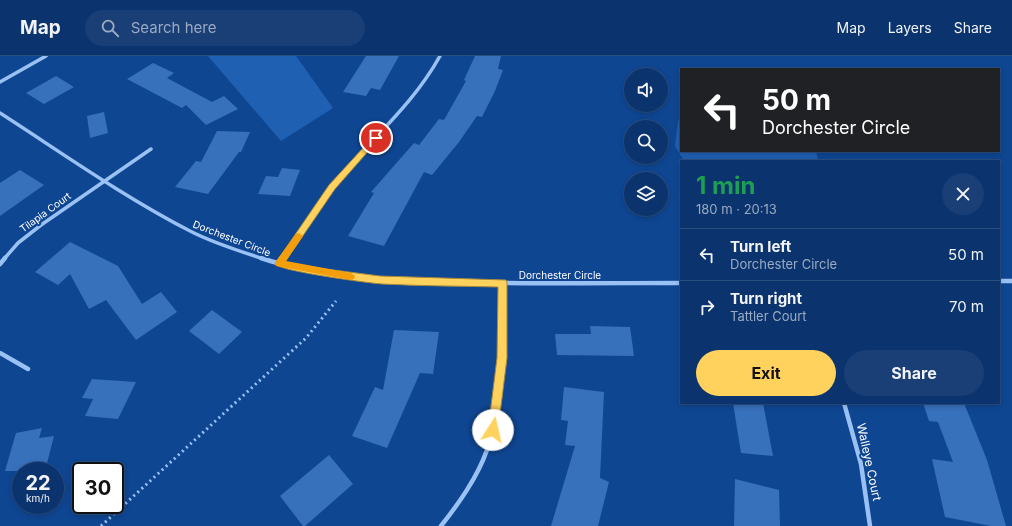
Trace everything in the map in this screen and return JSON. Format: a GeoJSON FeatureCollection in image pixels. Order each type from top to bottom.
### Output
{"type":"FeatureCollection","features":[{"type":"Feature","properties":{"kind":"street"},"geometry":{"type":"LineString","coordinates":[[0,82],[46,56]]}},
{"type":"Feature","properties":{"kind":"street"},"geometry":{"type":"LineString","coordinates":[[279,264],[320,203],[346,170],[419,92],[428,79],[440,56]]}},
{"type":"Feature","properties":{"kind":"street","name":"Dorchester Circle"},"geometry":{"type":"LineString","coordinates":[[0,113],[131,197],[190,231],[228,247],[279,264],[380,280],[503,283],[680,283]]}},
{"type":"Feature","properties":{"kind":"street","name":"Tilapia Court"},"geometry":{"type":"LineString","coordinates":[[0,264],[18,243],[41,225],[151,149]]}},
{"type":"Feature","properties":{"kind":"street"},"geometry":{"type":"LineString","coordinates":[[1000,281],[1012,281]]}},
{"type":"Feature","properties":{"kind":"street"},"geometry":{"type":"LineString","coordinates":[[441,526],[457,506],[471,483],[486,451],[493,430],[502,358],[503,283]]}},
{"type":"Feature","properties":{"kind":"street"},"geometry":{"type":"LineString","coordinates":[[0,353],[28,369]]}},
{"type":"Feature","properties":{"kind":"street","name":"Walleye Court"},"geometry":{"type":"LineString","coordinates":[[844,404],[863,473],[870,526]]}},
{"type":"Feature","properties":{"kind":"path"},"geometry":{"type":"LineString","coordinates":[[101,526],[306,338],[336,301]]}},
{"type":"Feature","properties":{"kind":"shaded area"},"geometry":{"type":"Polygon","coordinates":[[[208,56],[296,56],[333,108],[281,141],[208,56]]]}},
{"type":"Feature","properties":{"kind":"shaded area"},"geometry":{"type":"Polygon","coordinates":[[[680,119],[680,152],[816,152],[818,160],[683,160],[675,146],[678,121],[680,119]]]}},
{"type":"Feature","properties":{"kind":"building"},"geometry":{"type":"Polygon","coordinates":[[[366,56],[399,56],[380,90],[371,88],[366,96],[343,92],[366,56]]]}},
{"type":"Feature","properties":{"kind":"building"},"geometry":{"type":"Polygon","coordinates":[[[475,56],[501,56],[498,69],[503,70],[495,91],[482,117],[477,116],[459,142],[432,175],[424,172],[384,246],[348,236],[374,193],[371,192],[414,143],[419,145],[439,119],[444,120],[466,81],[464,80],[475,56]]]}},
{"type":"Feature","properties":{"kind":"building"},"geometry":{"type":"Polygon","coordinates":[[[153,63],[174,73],[167,78],[212,102],[224,96],[238,109],[206,125],[186,105],[182,108],[127,79],[153,63]]]}},
{"type":"Feature","properties":{"kind":"building"},"geometry":{"type":"Polygon","coordinates":[[[56,76],[74,87],[44,104],[26,93],[56,76]]]}},
{"type":"Feature","properties":{"kind":"building"},"geometry":{"type":"Polygon","coordinates":[[[104,112],[108,133],[90,138],[87,116],[104,112]]]}},
{"type":"Feature","properties":{"kind":"building"},"geometry":{"type":"Polygon","coordinates":[[[217,131],[250,132],[241,152],[239,152],[208,194],[175,187],[196,161],[201,162],[217,131]]]}},
{"type":"Feature","properties":{"kind":"building"},"geometry":{"type":"Polygon","coordinates":[[[282,168],[300,170],[290,196],[258,194],[266,176],[278,177],[282,168]]]}},
{"type":"Feature","properties":{"kind":"building"},"geometry":{"type":"Polygon","coordinates":[[[20,170],[44,185],[0,216],[0,183],[20,170]]]}},
{"type":"Feature","properties":{"kind":"building"},"geometry":{"type":"Polygon","coordinates":[[[70,242],[118,266],[142,304],[161,292],[177,312],[136,340],[106,300],[89,309],[70,274],[58,285],[35,272],[70,242]]]}},
{"type":"Feature","properties":{"kind":"building"},"geometry":{"type":"Polygon","coordinates":[[[212,310],[242,332],[219,354],[189,331],[212,310]]]}},
{"type":"Feature","properties":{"kind":"building"},"geometry":{"type":"Polygon","coordinates":[[[590,326],[630,327],[634,356],[557,355],[555,334],[591,334],[590,326]]]}},
{"type":"Feature","properties":{"kind":"building"},"geometry":{"type":"Polygon","coordinates":[[[394,330],[439,332],[433,374],[420,373],[387,448],[352,436],[375,387],[383,390],[394,330]]]}},
{"type":"Feature","properties":{"kind":"building"},"geometry":{"type":"Polygon","coordinates":[[[92,379],[136,382],[118,419],[85,416],[93,399],[82,398],[92,379]]]}},
{"type":"Feature","properties":{"kind":"building"},"geometry":{"type":"Polygon","coordinates":[[[564,387],[604,392],[600,478],[609,482],[598,526],[551,526],[575,446],[565,445],[568,421],[561,420],[564,387]]]}},
{"type":"Feature","properties":{"kind":"building"},"geometry":{"type":"Polygon","coordinates":[[[733,404],[763,404],[773,456],[741,453],[733,404]]]}},
{"type":"Feature","properties":{"kind":"building"},"geometry":{"type":"Polygon","coordinates":[[[923,404],[964,404],[987,460],[1006,526],[991,526],[945,517],[932,459],[953,462],[938,422],[929,421],[923,404]]]}},
{"type":"Feature","properties":{"kind":"building"},"geometry":{"type":"Polygon","coordinates":[[[42,428],[39,438],[54,436],[47,462],[12,462],[12,471],[5,471],[16,433],[42,428]]]}},
{"type":"Feature","properties":{"kind":"building"},"geometry":{"type":"Polygon","coordinates":[[[329,455],[353,484],[305,526],[303,526],[280,496],[329,455]]]}},
{"type":"Feature","properties":{"kind":"building"},"geometry":{"type":"Polygon","coordinates":[[[735,479],[779,490],[780,526],[734,526],[735,479]]]}},
{"type":"Feature","properties":{"kind":"slow traffic"},"geometry":{"type":"LineString","coordinates":[[299,236],[279,264],[351,276]]}},
{"type":"Feature","properties":{"kind":"route"},"geometry":{"type":"LineString","coordinates":[[376,138],[332,187],[279,264],[380,280],[503,283],[502,358],[500,384],[493,430]]}}]}
